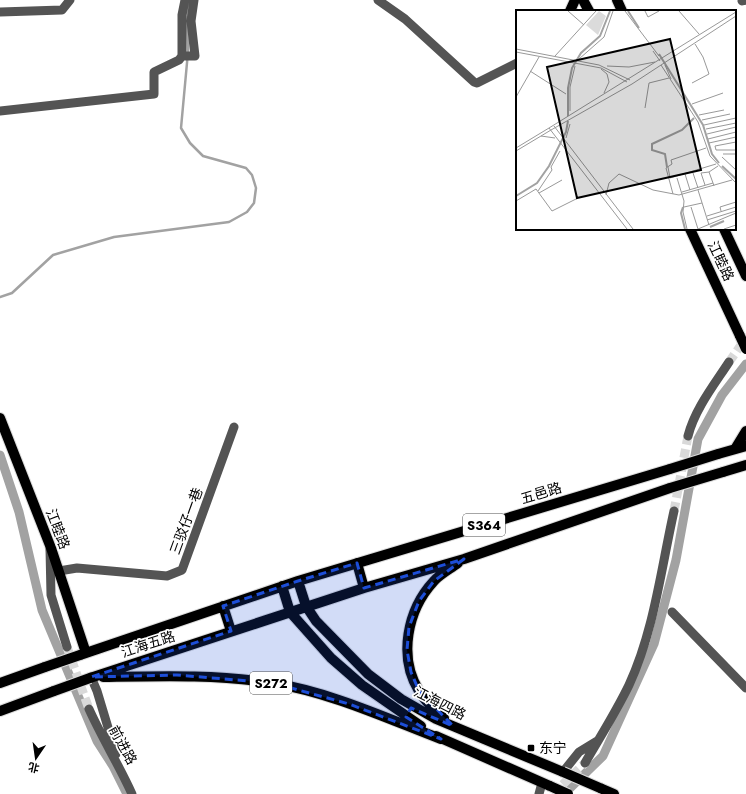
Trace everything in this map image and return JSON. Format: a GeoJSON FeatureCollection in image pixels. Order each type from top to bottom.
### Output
{"type":"FeatureCollection","features":[{"type":"Feature","properties":{"kind":"main road"},"geometry":{"type":"LineString","coordinates":[[570,10],[575,0]]}},
{"type":"Feature","properties":{"kind":"main road"},"geometry":{"type":"LineString","coordinates":[[583,0],[588,10]]}},
{"type":"Feature","properties":{"kind":"main road"},"geometry":{"type":"LineString","coordinates":[[617,0],[622,10]]}},
{"type":"Feature","properties":{"kind":"main road","name":"江睦路"},"geometry":{"type":"LineString","coordinates":[[690,230],[746,349]]}},
{"type":"Feature","properties":{"kind":"main road","name":"江睦路"},"geometry":{"type":"LineString","coordinates":[[724,230],[746,276]]}},
{"type":"Feature","properties":{"kind":"main road","name":"江睦路"},"geometry":{"type":"LineString","coordinates":[[0,418],[59,571],[83,654]]}},
{"type":"Feature","properties":{"kind":"main road"},"geometry":{"type":"LineString","coordinates":[[735,449],[746,432]]}},
{"type":"Feature","properties":{"kind":"main road","name":"五邑路"},"geometry":{"type":"LineString","coordinates":[[298,581],[746,446]]}},
{"type":"Feature","properties":{"kind":"main road","name":"S364"},"geometry":{"type":"LineString","coordinates":[[306,606],[464,559],[670,488],[746,465]]}},
{"type":"Feature","properties":{"kind":"main road"},"geometry":{"type":"LineString","coordinates":[[453,726],[432,707],[419,691],[411,672],[407,650],[409,627],[419,601],[434,581],[464,559]]}},
{"type":"Feature","properties":{"kind":"main road"},"geometry":{"type":"LineString","coordinates":[[356,563],[364,588]]}},
{"type":"Feature","properties":{"kind":"main road","name":"江海四路"},"geometry":{"type":"LineString","coordinates":[[298,581],[306,606],[316,621],[368,674],[401,699],[453,726],[614,794]]}},
{"type":"Feature","properties":{"kind":"main road","name":"江海五路"},"geometry":{"type":"LineString","coordinates":[[0,683],[298,581]]}},
{"type":"Feature","properties":{"kind":"main road","name":"S272"},"geometry":{"type":"LineString","coordinates":[[282,586],[290,612]]}},
{"type":"Feature","properties":{"kind":"main road"},"geometry":{"type":"LineString","coordinates":[[223,606],[232,631]]}},
{"type":"Feature","properties":{"kind":"main road","name":"江海五路"},"geometry":{"type":"LineString","coordinates":[[0,710],[90,678],[306,606]]}},
{"type":"Feature","properties":{"kind":"main road","name":"江海四路"},"geometry":{"type":"LineString","coordinates":[[290,612],[331,658],[362,686],[395,710],[441,739],[568,794]]}},
{"type":"Feature","properties":{"kind":"main road"},"geometry":{"type":"LineString","coordinates":[[331,658],[342,649]]}},
{"type":"Feature","properties":{"kind":"main road","name":"S272"},"geometry":{"type":"LineString","coordinates":[[90,678],[177,675],[273,683],[349,704],[441,739]]}},
{"type":"Feature","properties":{"kind":"street"},"geometry":{"type":"LineString","coordinates":[[0,12],[62,10],[70,0]]}},
{"type":"Feature","properties":{"kind":"street"},"geometry":{"type":"LineString","coordinates":[[0,111],[154,94],[154,72],[179,60],[182,56],[182,15],[185,0]]}},
{"type":"Feature","properties":{"kind":"street"},"geometry":{"type":"LineString","coordinates":[[182,56],[195,56],[191,21],[194,0]]}},
{"type":"Feature","properties":{"kind":"street"},"geometry":{"type":"LineString","coordinates":[[378,0],[404,19],[474,82],[477,83],[489,78],[516,64]]}},
{"type":"Feature","properties":{"kind":"street"},"geometry":{"type":"LineString","coordinates":[[688,436],[691,426],[704,400],[729,362]]}},
{"type":"Feature","properties":{"kind":"street","name":"三驳仔一巷"},"geometry":{"type":"LineString","coordinates":[[59,571],[77,568],[167,576],[182,570],[234,428]]}},
{"type":"Feature","properties":{"kind":"street"},"geometry":{"type":"LineString","coordinates":[[586,762],[629,685],[642,649],[662,572],[674,511]]}},
{"type":"Feature","properties":{"kind":"street"},"geometry":{"type":"LineString","coordinates":[[50,548],[51,595],[67,647]]}},
{"type":"Feature","properties":{"kind":"street"},"geometry":{"type":"LineString","coordinates":[[672,612],[746,688]]}},
{"type":"Feature","properties":{"kind":"street"},"geometry":{"type":"LineString","coordinates":[[90,678],[98,691],[119,765]]}},
{"type":"Feature","properties":{"kind":"street","name":"前进路"},"geometry":{"type":"LineString","coordinates":[[89,709],[103,738],[119,765],[132,794]]}},
{"type":"Feature","properties":{"kind":"street"},"geometry":{"type":"LineString","coordinates":[[563,772],[579,752],[598,740]]}},
{"type":"Feature","properties":{"kind":"street"},"geometry":{"type":"LineString","coordinates":[[539,794],[546,784]]}},
{"type":"Feature","properties":{"kind":"highlighted area"},"geometry":{"type":"Polygon","coordinates":[[[464,559],[434,581],[419,601],[409,627],[407,650],[411,672],[419,691],[453,726],[411,708],[406,717],[441,739],[349,704],[273,683],[177,675],[91,677],[231,631],[223,606],[298,581],[357,563],[364,588],[464,559]]]}},
{"type":"Feature","properties":{"kind":"waterway"},"geometry":{"type":"LineString","coordinates":[[0,297],[12,293],[53,255],[114,237],[229,222],[247,212],[254,203],[256,188],[252,175],[246,168],[203,156],[190,143],[181,128],[188,52],[187,19],[189,4]]}},
{"type":"Feature","properties":{"kind":"waterway"},"geometry":{"type":"LineString","coordinates":[[564,794],[603,756],[654,644],[676,560],[698,439],[722,395],[746,364]]}},
{"type":"Feature","properties":{"kind":"waterway"},"geometry":{"type":"LineString","coordinates":[[0,455],[19,512],[42,610],[97,741],[113,766],[127,794]]}},
{"type":"Feature","properties":{"kind":"tunnel"},"geometry":{"type":"LineString","coordinates":[[729,362],[746,338]]}},
{"type":"Feature","properties":{"kind":"tunnel"},"geometry":{"type":"LineString","coordinates":[[674,511],[688,436]]}},
{"type":"Feature","properties":{"kind":"tunnel"},"geometry":{"type":"LineString","coordinates":[[67,647],[89,709]]}},
{"type":"Feature","properties":{"kind":"tunnel"},"geometry":{"type":"LineString","coordinates":[[553,794],[585,763]]}},
{"type":"Feature","properties":{"kind":"place","name":"东宁"},"geometry":{"type":"Point","coordinates":[531,748]}}]}
